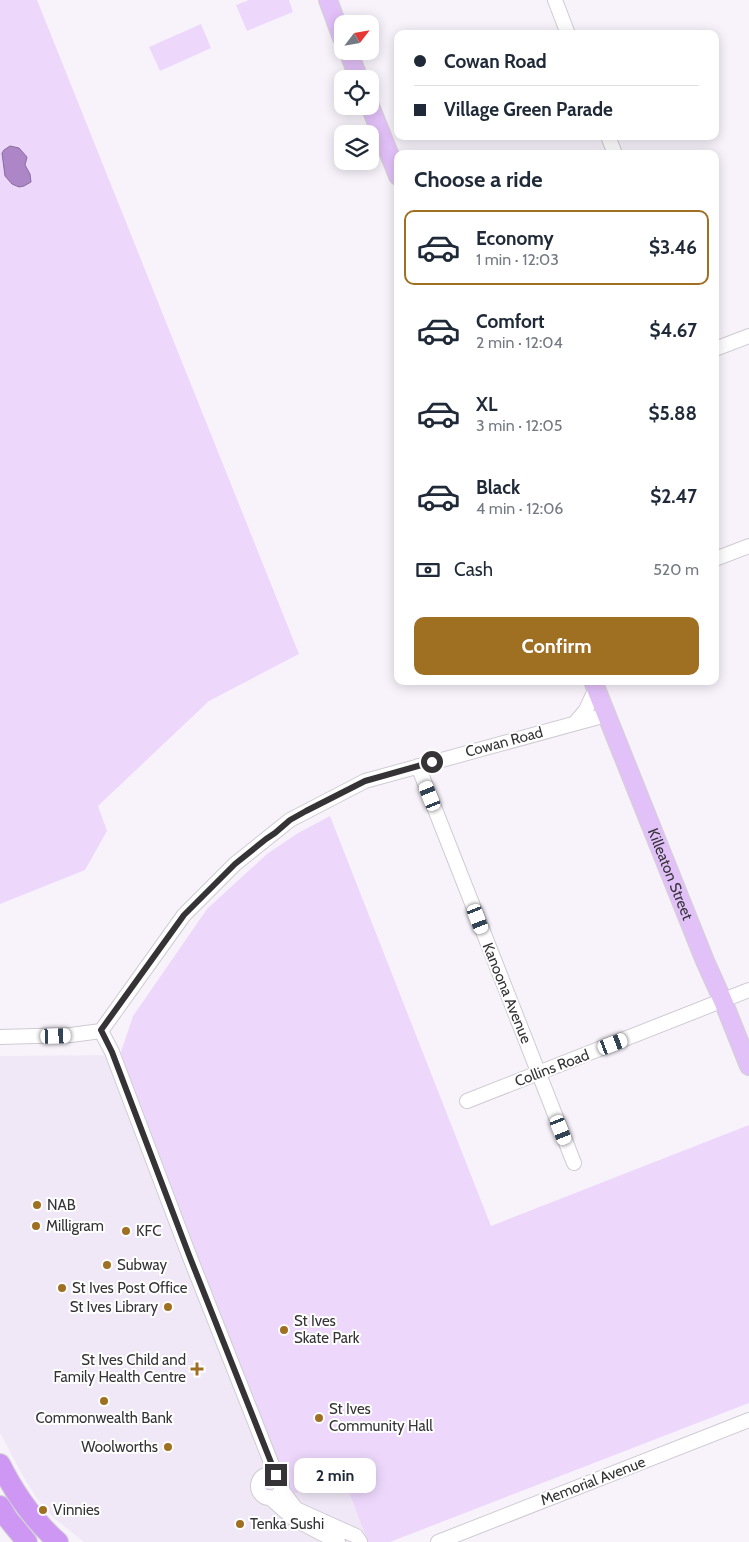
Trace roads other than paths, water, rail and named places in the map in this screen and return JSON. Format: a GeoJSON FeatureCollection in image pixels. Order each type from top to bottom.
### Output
{"type":"FeatureCollection","features":[{"type":"Feature","properties":{"kind":"highway"},"geometry":{"type":"LineString","coordinates":[[0,1464],[13,1489],[36,1522],[58,1542]]}},
{"type":"Feature","properties":{"kind":"highway"},"geometry":{"type":"LineString","coordinates":[[0,1506],[24,1540]]}},
{"type":"Feature","properties":{"kind":"main road"},"geometry":{"type":"LineString","coordinates":[[328,0],[334,16]]}},
{"type":"Feature","properties":{"kind":"main road"},"geometry":{"type":"LineString","coordinates":[[374,115],[394,166]]}},
{"type":"Feature","properties":{"kind":"main road","name":"Killeaton Street"},"geometry":{"type":"LineString","coordinates":[[594,685],[749,1066]]}},
{"type":"Feature","properties":{"kind":"street"},"geometry":{"type":"LineString","coordinates":[[555,0],[566,30]]}},
{"type":"Feature","properties":{"kind":"street"},"geometry":{"type":"LineString","coordinates":[[719,348],[749,336]]}},
{"type":"Feature","properties":{"kind":"street"},"geometry":{"type":"LineString","coordinates":[[719,557],[749,546]]}},
{"type":"Feature","properties":{"kind":"street"},"geometry":{"type":"LineString","coordinates":[[575,723],[586,710],[594,685]]}},
{"type":"Feature","properties":{"kind":"street","name":"Cowan Road"},"geometry":{"type":"LineString","coordinates":[[101,1030],[184,915],[235,864],[290,820],[365,781],[606,715]]}},
{"type":"Feature","properties":{"kind":"street","name":"Kanoona Avenue"},"geometry":{"type":"LineString","coordinates":[[418,766],[574,1163]]}},
{"type":"Feature","properties":{"kind":"street","name":"Collins Road"},"geometry":{"type":"LineString","coordinates":[[467,1101],[749,990]]}},
{"type":"Feature","properties":{"kind":"street"},"geometry":{"type":"LineString","coordinates":[[0,1037],[71,1035],[101,1030],[112,1052],[269,1460],[271,1475]]}},
{"type":"Feature","properties":{"kind":"street","name":"Memorial Avenue"},"geometry":{"type":"LineString","coordinates":[[438,1542],[749,1420]]}},
{"type":"Feature","properties":{"kind":"street"},"geometry":{"type":"LineString","coordinates":[[271,1475],[281,1481],[282,1489],[296,1509],[356,1536],[360,1542]]}},
{"type":"Feature","properties":{"kind":"street"},"geometry":{"type":"LineString","coordinates":[[271,1475],[260,1480],[259,1487],[262,1494],[269,1497],[294,1519],[338,1542]]}},
{"type":"Feature","properties":{"kind":"street"},"geometry":{"type":"LineString","coordinates":[[269,1497],[277,1495],[282,1489]]}},
{"type":"Feature","properties":{"kind":"place","name":"NAB"},"geometry":{"type":"Point","coordinates":[37,1205]}},
{"type":"Feature","properties":{"kind":"place","name":"Milligram"},"geometry":{"type":"Point","coordinates":[36,1226]}},
{"type":"Feature","properties":{"kind":"place","name":"KFC"},"geometry":{"type":"Point","coordinates":[126,1231]}},
{"type":"Feature","properties":{"kind":"place","name":"Subway"},"geometry":{"type":"Point","coordinates":[107,1265]}},
{"type":"Feature","properties":{"kind":"place","name":"St Ives Post Office"},"geometry":{"type":"Point","coordinates":[62,1288]}},
{"type":"Feature","properties":{"kind":"place","name":"St Ives Library"},"geometry":{"type":"Point","coordinates":[168,1307]}},
{"type":"Feature","properties":{"kind":"place","name":"St Ives Skate Park"},"geometry":{"type":"Point","coordinates":[284,1330]}},
{"type":"Feature","properties":{"kind":"place","name":"St Ives Child and Family Health Centre"},"geometry":{"type":"Point","coordinates":[197,1369]}},
{"type":"Feature","properties":{"kind":"place","name":"Commonwealth Bank"},"geometry":{"type":"Point","coordinates":[104,1401]}},
{"type":"Feature","properties":{"kind":"place","name":"St Ives Community Hall"},"geometry":{"type":"Point","coordinates":[319,1418]}},
{"type":"Feature","properties":{"kind":"place","name":"Woolworths"},"geometry":{"type":"Point","coordinates":[168,1447]}},
{"type":"Feature","properties":{"kind":"place","name":"Vinnies"},"geometry":{"type":"Point","coordinates":[43,1510]}},
{"type":"Feature","properties":{"kind":"place","name":"Tenka Sushi"},"geometry":{"type":"Point","coordinates":[240,1524]}}]}
